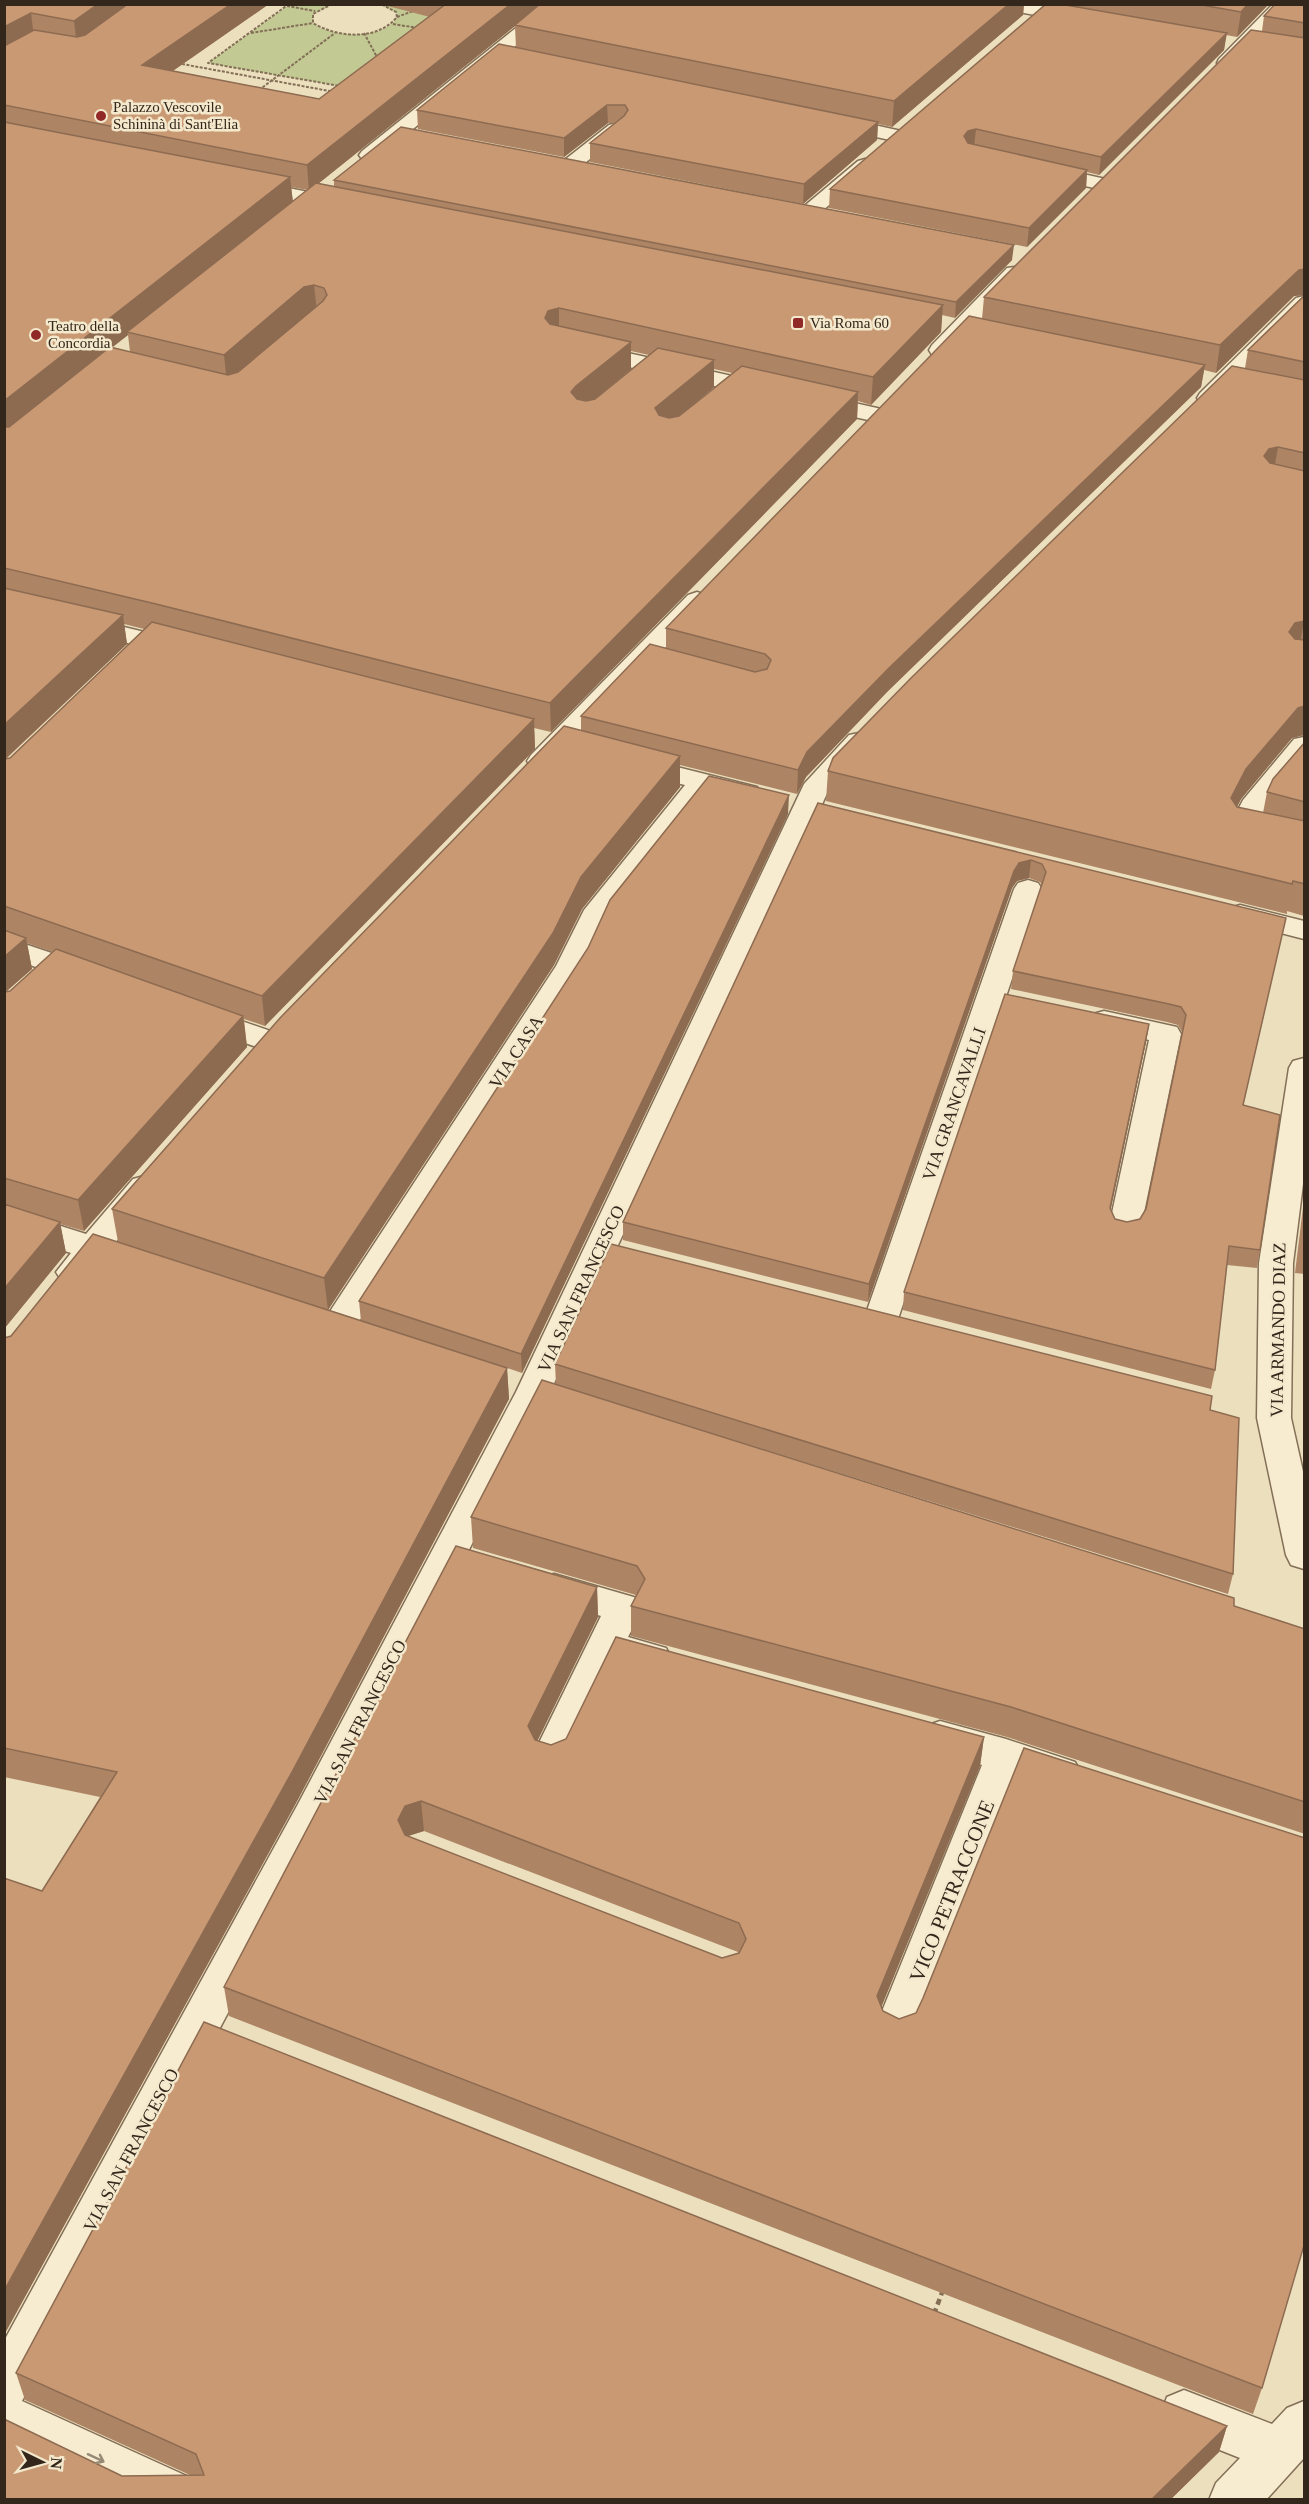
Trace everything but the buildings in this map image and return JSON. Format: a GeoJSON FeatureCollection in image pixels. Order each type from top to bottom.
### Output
{"type":"FeatureCollection","features":[{"type":"Feature","properties":{"kind":"street"},"geometry":{"type":"LineString","coordinates":[[351,170],[558,4]]}},
{"type":"Feature","properties":{"kind":"street"},"geometry":{"type":"LineString","coordinates":[[1002,4],[1046,8],[1101,21]]}},
{"type":"Feature","properties":{"kind":"street"},"geometry":{"type":"LineString","coordinates":[[1210,78],[1284,4]]}},
{"type":"Feature","properties":{"kind":"street"},"geometry":{"type":"LineString","coordinates":[[1024,27],[1046,8]]}},
{"type":"Feature","properties":{"kind":"street"},"geometry":{"type":"LineString","coordinates":[[496,54],[519,59]]}},
{"type":"Feature","properties":{"kind":"street"},"geometry":{"type":"LineString","coordinates":[[818,119],[899,135]]}},
{"type":"Feature","properties":{"kind":"street"},"geometry":{"type":"LineString","coordinates":[[809,212],[917,120]]}},
{"type":"Feature","properties":{"kind":"street"},"geometry":{"type":"LineString","coordinates":[[568,166],[616,129]]}},
{"type":"Feature","properties":{"kind":"street"},"geometry":{"type":"LineString","coordinates":[[397,133],[420,137]]}},
{"type":"Feature","properties":{"kind":"street"},"geometry":{"type":"LineString","coordinates":[[546,161],[591,170]]}},
{"type":"Feature","properties":{"kind":"street"},"geometry":{"type":"LineString","coordinates":[[1021,165],[1111,176],[1080,208]]}},
{"type":"Feature","properties":{"kind":"street"},"geometry":{"type":"LineString","coordinates":[[223,181],[360,208]]}},
{"type":"Feature","properties":{"kind":"street"},"geometry":{"type":"LineString","coordinates":[[296,214],[333,184]]}},
{"type":"Feature","properties":{"kind":"street"},"geometry":{"type":"LineString","coordinates":[[786,208],[831,217]]}},
{"type":"Feature","properties":{"kind":"street"},"geometry":{"type":"LineString","coordinates":[[923,368],[1033,256]]}},
{"type":"Feature","properties":{"kind":"street"},"geometry":{"type":"LineString","coordinates":[[1189,417],[1305,303]]}},
{"type":"Feature","properties":{"kind":"street"},"geometry":{"type":"LineString","coordinates":[[569,347],[876,416]]}},
{"type":"Feature","properties":{"kind":"street"},"geometry":{"type":"LineString","coordinates":[[628,386],[653,365]]}},
{"type":"Feature","properties":{"kind":"street"},"geometry":{"type":"LineString","coordinates":[[711,404],[736,384]]}},
{"type":"Feature","properties":{"kind":"street"},"geometry":{"type":"LineString","coordinates":[[524,779],[568,748],[654,659],[718,579]]}},
{"type":"Feature","properties":{"kind":"street"},"geometry":{"type":"LineString","coordinates":[[4,605],[141,648],[206,654]]}},
{"type":"Feature","properties":{"kind":"street","name":"VIA SAN FRANCESCO"},"geometry":{"type":"LineString","coordinates":[[4,2388],[214,2031],[312,1816],[463,1561],[533,1392],[800,806],[882,717]]}},
{"type":"Feature","properties":{"kind":"street"},"geometry":{"type":"LineString","coordinates":[[523,736],[568,748]]}},
{"type":"Feature","properties":{"kind":"street"},"geometry":{"type":"LineString","coordinates":[[1305,745],[1252,806],[1242,829],[1305,843]]}},
{"type":"Feature","properties":{"kind":"street"},"geometry":{"type":"LineString","coordinates":[[613,759],[800,806]]}},
{"type":"Feature","properties":{"kind":"street","name":"VIA CASA"},"geometry":{"type":"LineString","coordinates":[[337,1328],[571,966],[594,916],[702,782]]}},
{"type":"Feature","properties":{"kind":"street","name":"VIA GRANCAVALLI"},"geometry":{"type":"LineString","coordinates":[[881,1319],[1003,999],[1028,890]]}},
{"type":"Feature","properties":{"kind":"street"},"geometry":{"type":"LineString","coordinates":[[1215,908],[1305,930]]}},
{"type":"Feature","properties":{"kind":"street"},"geometry":{"type":"LineString","coordinates":[[4,946],[113,985]]}},
{"type":"Feature","properties":{"kind":"street"},"geometry":{"type":"LineString","coordinates":[[31,989],[57,965]]}},
{"type":"Feature","properties":{"kind":"street"},"geometry":{"type":"LineString","coordinates":[[181,1009],[272,1042]]}},
{"type":"Feature","properties":{"kind":"street"},"geometry":{"type":"LineString","coordinates":[[1072,1014],[1166,1034],[1125,1227]]}},
{"type":"Feature","properties":{"kind":"street","name":"VIA ARMANDO DIAZ"},"geometry":{"type":"LineString","coordinates":[[1305,1068],[1276,1263],[1274,1418],[1305,1555]]}},
{"type":"Feature","properties":{"kind":"street"},"geometry":{"type":"LineString","coordinates":[[56,1293],[162,1166]]}},
{"type":"Feature","properties":{"kind":"street"},"geometry":{"type":"LineString","coordinates":[[4,1219],[136,1262]]}},
{"type":"Feature","properties":{"kind":"street"},"geometry":{"type":"LineString","coordinates":[[600,1248],[634,1256]]}},
{"type":"Feature","properties":{"kind":"street"},"geometry":{"type":"LineString","coordinates":[[848,1311],[916,1328]]}},
{"type":"Feature","properties":{"kind":"street"},"geometry":{"type":"LineString","coordinates":[[303,1317],[369,1339]]}},
{"type":"Feature","properties":{"kind":"street"},"geometry":{"type":"LineString","coordinates":[[500,1381],[567,1403]]}},
{"type":"Feature","properties":{"kind":"street"},"geometry":{"type":"LineString","coordinates":[[524,1579],[624,1608],[551,1757]]}},
{"type":"Feature","properties":{"kind":"street"},"geometry":{"type":"LineString","coordinates":[[605,1646],[685,1668]]}},
{"type":"Feature","properties":{"kind":"street"},"geometry":{"type":"LineString","coordinates":[[903,1727],[1006,1755],[1097,1785]]}},
{"type":"Feature","properties":{"kind":"street","name":"VICO PETRACCONE"},"geometry":{"type":"LineString","coordinates":[[897,2026],[1006,1755]]}},
{"type":"Feature","properties":{"kind":"street"},"geometry":{"type":"LineString","coordinates":[[1146,2398],[1292,2438],[1233,2499]]}},
{"type":"Feature","properties":{"kind":"street"},"geometry":{"type":"LineString","coordinates":[[4,2416],[184,2499]]}},
{"type":"Feature","properties":{"kind":"path"},"geometry":{"type":"LineString","coordinates":[[332,4],[316,11],[311,18],[319,28],[335,33],[378,31],[392,24],[397,16],[416,10]]}},
{"type":"Feature","properties":{"kind":"path"},"geometry":{"type":"LineString","coordinates":[[381,4],[396,12],[397,16]]}},
{"type":"Feature","properties":{"kind":"path"},"geometry":{"type":"LineString","coordinates":[[316,11],[288,5],[208,63],[341,86]]}},
{"type":"Feature","properties":{"kind":"path"},"geometry":{"type":"LineString","coordinates":[[249,33],[313,23]]}},
{"type":"Feature","properties":{"kind":"path"},"geometry":{"type":"LineString","coordinates":[[392,24],[419,28]]}},
{"type":"Feature","properties":{"kind":"path"},"geometry":{"type":"LineString","coordinates":[[255,92],[335,33]]}},
{"type":"Feature","properties":{"kind":"path"},"geometry":{"type":"LineString","coordinates":[[364,33],[381,66]]}},
{"type":"Feature","properties":{"kind":"path"},"geometry":{"type":"LineString","coordinates":[[182,64],[339,92]]}},
{"type":"Feature","properties":{"kind":"path"},"geometry":{"type":"LineString","coordinates":[[934,2314],[946,2283]]}},
{"type":"Feature","properties":{"kind":"green space"},"geometry":{"type":"Polygon","coordinates":[[[459,4],[351,88],[208,63],[289,5],[332,5],[313,14],[313,23],[332,32],[357,34],[381,30],[397,17],[396,12],[381,5],[459,4]]]}},
{"type":"Feature","properties":{"kind":"place","name":"Palazzo Vescovile Schininà di Sant'Elia"},"geometry":{"type":"Point","coordinates":[101,116]}},
{"type":"Feature","properties":{"kind":"place","name":"Via Roma 60"},"geometry":{"type":"Point","coordinates":[798,323]}},
{"type":"Feature","properties":{"kind":"place","name":"Teatro della Concordia"},"geometry":{"type":"Point","coordinates":[36,335]}}]}
